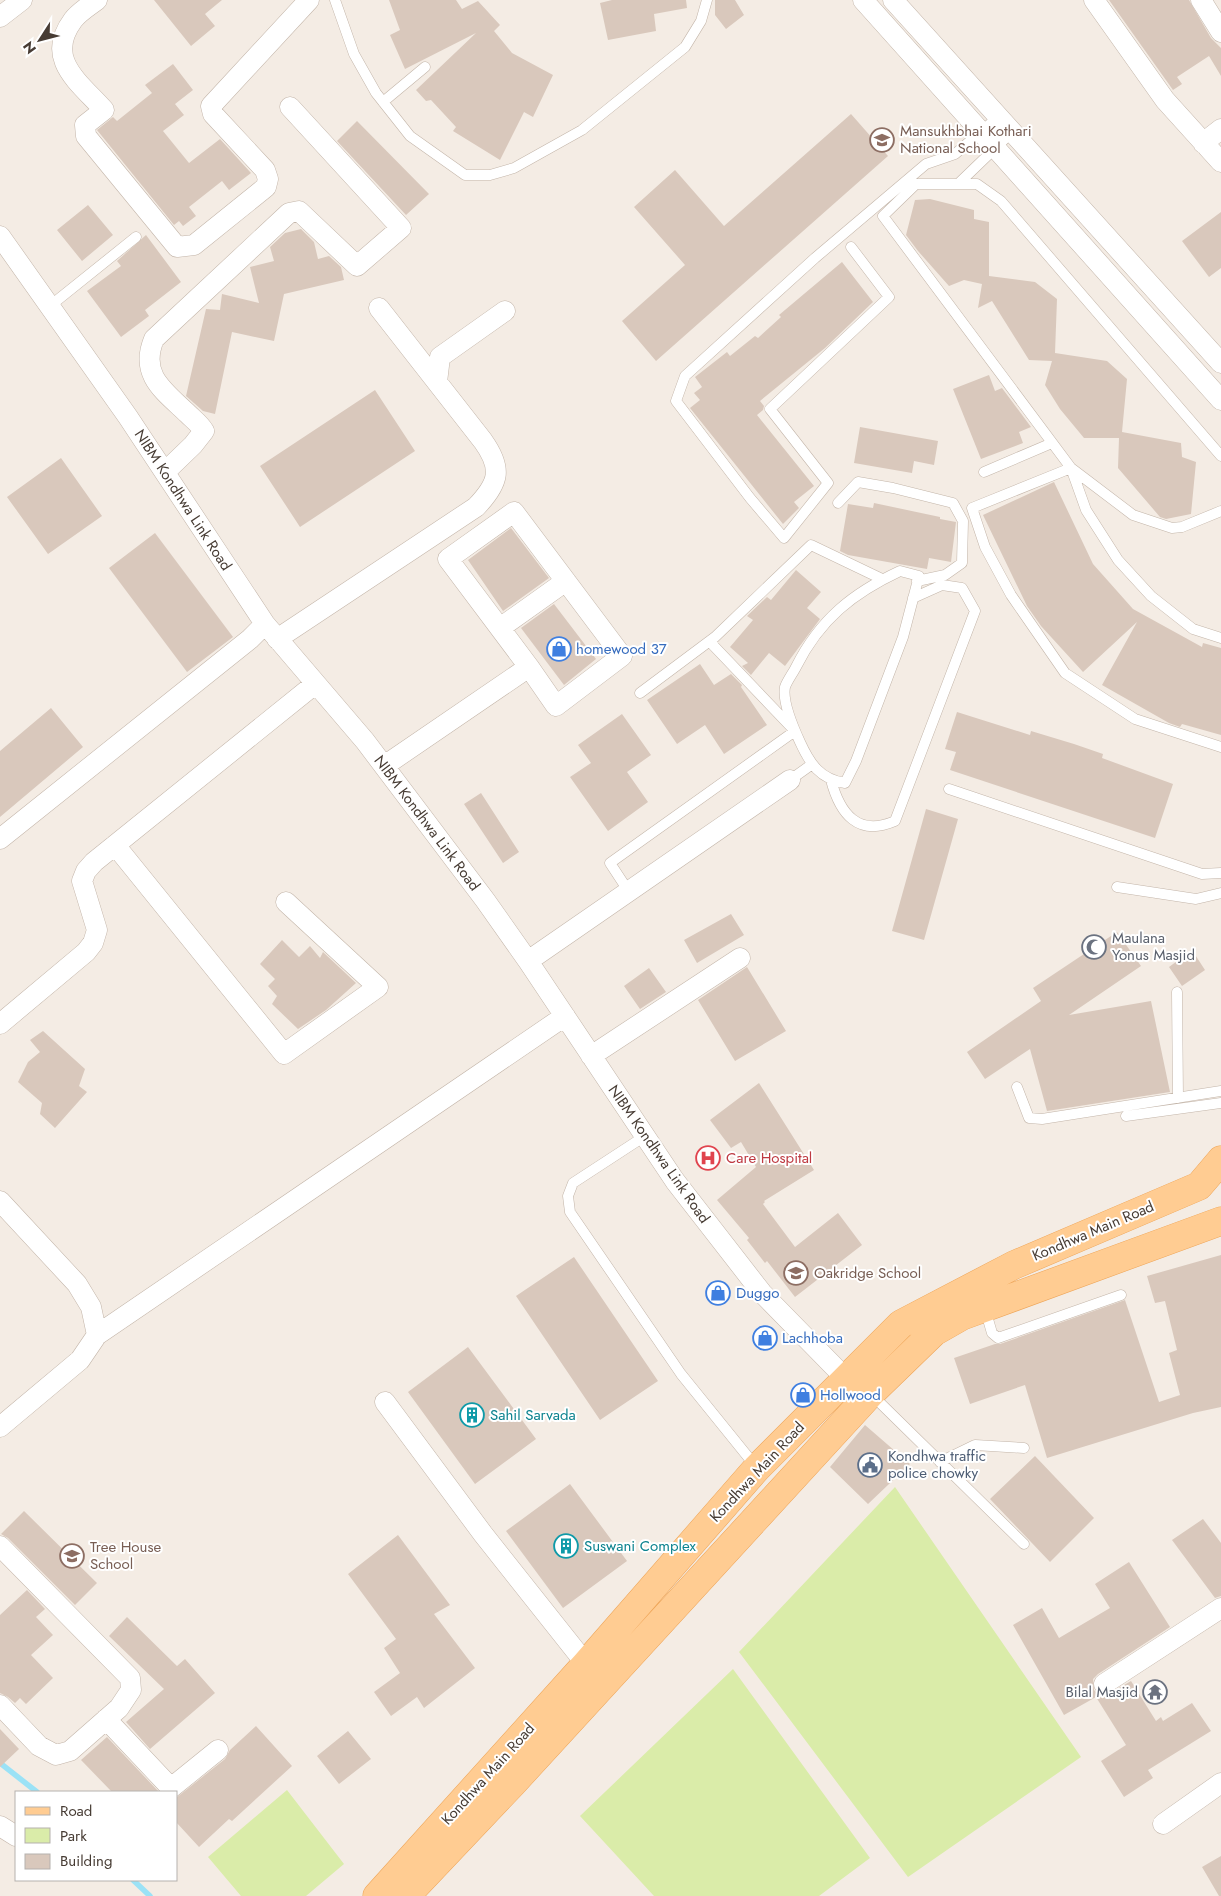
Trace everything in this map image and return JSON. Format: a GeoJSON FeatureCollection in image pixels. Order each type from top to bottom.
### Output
{"type":"FeatureCollection","features":[{"type":"Feature","properties":{"kind":"main road","name":"Kondhwa Main Road"},"geometry":{"type":"LineString","coordinates":[[377,1896],[586,1664],[758,1468],[901,1324],[1014,1265],[1199,1186],[1220,1163]]}},
{"type":"Feature","properties":{"kind":"main road","name":"Kondhwa Main Road"},"geometry":{"type":"LineString","coordinates":[[406,1896],[604,1685],[868,1396],[934,1332],[962,1316],[1221,1221]]}},
{"type":"Feature","properties":{"kind":"street"},"geometry":{"type":"LineString","coordinates":[[0,17],[22,0]]}},
{"type":"Feature","properties":{"kind":"street"},"geometry":{"type":"LineString","coordinates":[[97,0],[74,19],[65,35],[60,53],[64,65],[104,110],[84,125],[86,136],[177,247],[194,246],[266,187],[268,179],[265,170],[213,114],[211,106],[309,0]]}},
{"type":"Feature","properties":{"kind":"street"},"geometry":{"type":"LineString","coordinates":[[863,0],[994,149],[1221,400]]}},
{"type":"Feature","properties":{"kind":"street"},"geometry":{"type":"LineString","coordinates":[[893,0],[1011,133],[1221,363]]}},
{"type":"Feature","properties":{"kind":"street"},"geometry":{"type":"LineString","coordinates":[[1094,0],[1165,100],[1221,162]]}},
{"type":"Feature","properties":{"kind":"street"},"geometry":{"type":"LineString","coordinates":[[1201,0],[1221,32]]}},
{"type":"Feature","properties":{"kind":"street"},"geometry":{"type":"LineString","coordinates":[[165,472],[193,445],[204,431],[163,391],[152,376],[148,356],[154,339],[289,213],[299,211],[357,266],[401,228],[290,107]]}},
{"type":"Feature","properties":{"kind":"street"},"geometry":{"type":"LineString","coordinates":[[1203,143],[1221,129]]}},
{"type":"Feature","properties":{"kind":"street","name":"NIBM Kondhwa Link Road"},"geometry":{"type":"LineString","coordinates":[[0,236],[165,472],[271,632],[384,766],[528,961],[675,1181],[762,1293],[846,1379],[868,1396]]}},
{"type":"Feature","properties":{"kind":"street"},"geometry":{"type":"LineString","coordinates":[[0,839],[126,740],[271,632],[476,507],[491,492],[496,477],[494,457],[379,308]]}},
{"type":"Feature","properties":{"kind":"street"},"geometry":{"type":"LineString","coordinates":[[437,382],[440,357],[505,311]]}},
{"type":"Feature","properties":{"kind":"street"},"geometry":{"type":"LineString","coordinates":[[514,512],[622,656],[556,706],[500,628],[448,559],[514,512]]}},
{"type":"Feature","properties":{"kind":"street"},"geometry":{"type":"LineString","coordinates":[[500,628],[566,582]]}},
{"type":"Feature","properties":{"kind":"street"},"geometry":{"type":"LineString","coordinates":[[384,766],[529,667]]}},
{"type":"Feature","properties":{"kind":"street"},"geometry":{"type":"LineString","coordinates":[[0,1024],[86,952],[93,943],[97,930],[82,881],[94,862],[315,684]]}},
{"type":"Feature","properties":{"kind":"street"},"geometry":{"type":"LineString","coordinates":[[528,961],[790,780]]}},
{"type":"Feature","properties":{"kind":"street"},"geometry":{"type":"LineString","coordinates":[[115,845],[284,1054],[378,987],[286,902]]}},
{"type":"Feature","properties":{"kind":"street"},"geometry":{"type":"LineString","coordinates":[[592,1056],[740,958]]}},
{"type":"Feature","properties":{"kind":"street"},"geometry":{"type":"LineString","coordinates":[[0,1427],[80,1360],[97,1335],[565,1016]]}},
{"type":"Feature","properties":{"kind":"street"},"geometry":{"type":"LineString","coordinates":[[0,1201],[77,1284],[91,1307],[97,1335]]}},
{"type":"Feature","properties":{"kind":"street"},"geometry":{"type":"LineString","coordinates":[[385,1402],[483,1534],[604,1685]]}},
{"type":"Feature","properties":{"kind":"street"},"geometry":{"type":"LineString","coordinates":[[0,1546],[130,1678],[131,1690],[119,1708],[70,1751],[56,1755],[39,1746],[0,1706]]}},
{"type":"Feature","properties":{"kind":"street"},"geometry":{"type":"LineString","coordinates":[[1104,1684],[1221,1608]]}},
{"type":"Feature","properties":{"kind":"street"},"geometry":{"type":"LineString","coordinates":[[106,1719],[171,1788],[218,1750]]}},
{"type":"Feature","properties":{"kind":"street"},"geometry":{"type":"LineString","coordinates":[[1163,1824],[1221,1783]]}},
{"type":"Feature","properties":{"kind":"street"},"geometry":{"type":"LineString","coordinates":[[0,1826],[15,1835]]}},
{"type":"Feature","properties":{"kind":"lane"},"geometry":{"type":"LineString","coordinates":[[335,0],[354,54],[383,102],[410,136],[465,175],[490,176],[514,168],[582,130],[685,47],[701,22],[706,0]]}},
{"type":"Feature","properties":{"kind":"lane"},"geometry":{"type":"LineString","coordinates":[[383,102],[425,67]]}},
{"type":"Feature","properties":{"kind":"lane"},"geometry":{"type":"LineString","coordinates":[[851,248],[889,297],[770,409],[828,484],[784,538],[750,498],[676,401],[685,376],[815,258],[926,164],[955,154],[998,118]]}},
{"type":"Feature","properties":{"kind":"lane"},"geometry":{"type":"LineString","coordinates":[[958,184],[1011,133]]}},
{"type":"Feature","properties":{"kind":"lane"},"geometry":{"type":"LineString","coordinates":[[1221,456],[1001,201],[977,184],[916,184],[883,216],[1071,468],[1133,515],[1172,528],[1182,527],[1221,511]]}},
{"type":"Feature","properties":{"kind":"lane"},"geometry":{"type":"LineString","coordinates":[[50,306],[136,237]]}},
{"type":"Feature","properties":{"kind":"lane"},"geometry":{"type":"LineString","coordinates":[[984,472],[1052,443]]}},
{"type":"Feature","properties":{"kind":"lane"},"geometry":{"type":"LineString","coordinates":[[1071,468],[1086,510],[1118,560],[1150,596],[1193,629],[1221,638]]}},
{"type":"Feature","properties":{"kind":"lane"},"geometry":{"type":"LineString","coordinates":[[1071,468],[972,508],[986,547],[1011,595],[1065,673],[1136,719],[1221,747]]}},
{"type":"Feature","properties":{"kind":"lane"},"geometry":{"type":"LineString","coordinates":[[838,504],[858,482],[893,488],[953,503],[963,521],[962,563],[945,575],[918,581]]}},
{"type":"Feature","properties":{"kind":"lane"},"geometry":{"type":"LineString","coordinates":[[640,693],[710,642],[811,545],[882,579]]}},
{"type":"Feature","properties":{"kind":"lane"},"geometry":{"type":"LineString","coordinates":[[900,570],[918,576],[903,637],[856,761],[845,783],[831,780],[811,765],[791,723],[785,688],[803,652],[829,618],[846,602],[882,579],[900,570]]}},
{"type":"Feature","properties":{"kind":"lane"},"geometry":{"type":"LineString","coordinates":[[831,780],[836,801],[848,817],[866,825],[883,826],[895,820],[975,611],[962,588],[942,586],[913,598]]}},
{"type":"Feature","properties":{"kind":"lane"},"geometry":{"type":"LineString","coordinates":[[710,642],[795,731]]}},
{"type":"Feature","properties":{"kind":"lane"},"geometry":{"type":"LineString","coordinates":[[629,892],[610,862],[795,731]]}},
{"type":"Feature","properties":{"kind":"lane"},"geometry":{"type":"LineString","coordinates":[[790,780],[811,765]]}},
{"type":"Feature","properties":{"kind":"lane"},"geometry":{"type":"LineString","coordinates":[[949,789],[1202,874],[1221,872]]}},
{"type":"Feature","properties":{"kind":"lane"},"geometry":{"type":"LineString","coordinates":[[1117,887],[1196,899],[1221,893]]}},
{"type":"Feature","properties":{"kind":"lane"},"geometry":{"type":"LineString","coordinates":[[1177,992],[1178,1098]]}},
{"type":"Feature","properties":{"kind":"lane"},"geometry":{"type":"LineString","coordinates":[[1017,1087],[1029,1118],[1042,1119],[1221,1091]]}},
{"type":"Feature","properties":{"kind":"lane"},"geometry":{"type":"LineString","coordinates":[[1126,1116],[1221,1103]]}},
{"type":"Feature","properties":{"kind":"lane"},"geometry":{"type":"LineString","coordinates":[[644,1136],[574,1183],[568,1196],[570,1212],[681,1374],[758,1468]]}},
{"type":"Feature","properties":{"kind":"lane"},"geometry":{"type":"LineString","coordinates":[[984,1308],[992,1333],[998,1338],[1121,1295]]}},
{"type":"Feature","properties":{"kind":"lane"},"geometry":{"type":"LineString","coordinates":[[868,1396],[940,1462],[1024,1544]]}},
{"type":"Feature","properties":{"kind":"lane"},"geometry":{"type":"LineString","coordinates":[[940,1462],[975,1445],[1024,1448]]}},
{"type":"Feature","properties":{"kind":"green space"},"geometry":{"type":"Polygon","coordinates":[[[895,1487],[1081,1757],[908,1877],[739,1652],[895,1487]]]}},
{"type":"Feature","properties":{"kind":"green space"},"geometry":{"type":"Polygon","coordinates":[[[733,1669],[870,1858],[819,1896],[654,1896],[580,1816],[733,1669]]]}},
{"type":"Feature","properties":{"kind":"green space"},"geometry":{"type":"Polygon","coordinates":[[[287,1790],[344,1864],[306,1896],[241,1896],[208,1857],[287,1790]]]}},
{"type":"Feature","properties":{"kind":"building"},"geometry":{"type":"Polygon","coordinates":[[[154,0],[222,0],[205,14],[215,26],[191,46],[154,0]]]}},
{"type":"Feature","properties":{"kind":"building"},"geometry":{"type":"Polygon","coordinates":[[[389,0],[456,0],[462,9],[478,1],[500,25],[494,31],[512,53],[553,75],[533,117],[524,112],[500,160],[453,131],[456,127],[431,100],[426,101],[416,90],[476,33],[405,69],[390,35],[400,30],[389,0]]]}},
{"type":"Feature","properties":{"kind":"building"},"geometry":{"type":"Polygon","coordinates":[[[612,0],[686,0],[687,8],[654,14],[656,31],[608,40],[600,3],[612,0]]]}},
{"type":"Feature","properties":{"kind":"building"},"geometry":{"type":"Polygon","coordinates":[[[715,0],[735,0],[744,15],[726,29],[715,15],[715,0]]]}},
{"type":"Feature","properties":{"kind":"building"},"geometry":{"type":"Polygon","coordinates":[[[1109,0],[1189,0],[1211,38],[1221,48],[1221,76],[1209,56],[1177,77],[1182,84],[1173,90],[1109,0]]]}},
{"type":"Feature","properties":{"kind":"building"},"geometry":{"type":"Polygon","coordinates":[[[173,64],[193,90],[175,104],[184,115],[163,131],[189,163],[220,139],[251,173],[229,190],[222,181],[189,207],[196,216],[183,226],[179,221],[174,225],[97,130],[113,117],[117,121],[152,93],[145,85],[173,64]]]}},
{"type":"Feature","properties":{"kind":"building"},"geometry":{"type":"Polygon","coordinates":[[[851,114],[888,156],[656,361],[622,321],[685,265],[634,207],[675,170],[724,226],[851,114]]]}},
{"type":"Feature","properties":{"kind":"building"},"geometry":{"type":"Polygon","coordinates":[[[357,121],[429,194],[406,215],[337,141],[357,121]]]}},
{"type":"Feature","properties":{"kind":"building"},"geometry":{"type":"Polygon","coordinates":[[[930,199],[974,210],[974,219],[989,222],[989,276],[1035,282],[1057,299],[1055,353],[1107,361],[1127,379],[1122,432],[1181,443],[1182,457],[1196,462],[1191,514],[1166,519],[1160,517],[1118,468],[1119,438],[1084,438],[1060,409],[1045,385],[1052,361],[1029,360],[992,301],[978,308],[982,284],[964,280],[949,286],[918,251],[906,235],[915,200],[930,199]]]}},
{"type":"Feature","properties":{"kind":"building"},"geometry":{"type":"Polygon","coordinates":[[[88,205],[113,235],[82,261],[57,230],[88,205]]]}},
{"type":"Feature","properties":{"kind":"building"},"geometry":{"type":"Polygon","coordinates":[[[1221,212],[1221,268],[1209,277],[1182,241],[1221,212]]]}},
{"type":"Feature","properties":{"kind":"building"},"geometry":{"type":"Polygon","coordinates":[[[301,229],[314,242],[318,259],[329,256],[341,267],[344,280],[284,294],[274,341],[232,332],[215,414],[203,411],[186,396],[206,309],[220,310],[222,294],[259,303],[250,267],[274,261],[270,247],[285,233],[301,229]]]}},
{"type":"Feature","properties":{"kind":"building"},"geometry":{"type":"Polygon","coordinates":[[[146,235],[181,282],[145,310],[149,316],[121,337],[87,291],[121,266],[117,261],[146,235]]]}},
{"type":"Feature","properties":{"kind":"building"},"geometry":{"type":"Polygon","coordinates":[[[842,262],[873,302],[825,348],[760,401],[764,406],[763,410],[757,415],[814,486],[794,502],[799,508],[783,524],[690,408],[700,400],[694,393],[702,387],[695,377],[727,352],[730,356],[755,336],[758,338],[781,317],[779,315],[842,262]]]}},
{"type":"Feature","properties":{"kind":"building"},"geometry":{"type":"Polygon","coordinates":[[[989,375],[995,391],[1002,388],[1031,427],[1019,432],[1023,443],[981,459],[953,389],[989,375]]]}},
{"type":"Feature","properties":{"kind":"building"},"geometry":{"type":"Polygon","coordinates":[[[375,390],[415,451],[300,527],[260,466],[375,390]]]}},
{"type":"Feature","properties":{"kind":"building"},"geometry":{"type":"Polygon","coordinates":[[[860,427],[938,441],[934,465],[914,461],[912,473],[854,463],[860,427]]]}},
{"type":"Feature","properties":{"kind":"building"},"geometry":{"type":"Polygon","coordinates":[[[61,458],[102,516],[48,554],[7,497],[61,458]]]}},
{"type":"Feature","properties":{"kind":"building"},"geometry":{"type":"Polygon","coordinates":[[[1054,482],[1093,564],[1133,609],[1202,647],[1203,643],[1221,648],[1221,735],[1182,724],[1180,727],[1169,723],[1102,685],[1137,622],[1083,672],[1041,626],[1027,606],[983,515],[1054,482]]]}},
{"type":"Feature","properties":{"kind":"building"},"geometry":{"type":"Polygon","coordinates":[[[874,503],[956,522],[951,562],[929,558],[927,569],[848,555],[840,551],[848,504],[873,508],[874,503]]]}},
{"type":"Feature","properties":{"kind":"building"},"geometry":{"type":"Polygon","coordinates":[[[511,528],[549,578],[503,611],[468,560],[511,528]]]}},
{"type":"Feature","properties":{"kind":"building"},"geometry":{"type":"Polygon","coordinates":[[[155,533],[233,637],[187,672],[109,568],[155,533]]]}},
{"type":"Feature","properties":{"kind":"building"},"geometry":{"type":"Polygon","coordinates":[[[796,570],[821,592],[807,608],[820,619],[785,666],[769,653],[751,675],[742,666],[748,663],[730,647],[753,620],[747,616],[767,597],[771,600],[796,570]]]}},
{"type":"Feature","properties":{"kind":"building"},"geometry":{"type":"Polygon","coordinates":[[[554,604],[596,659],[564,685],[521,628],[554,604]]]}},
{"type":"Feature","properties":{"kind":"building"},"geometry":{"type":"Polygon","coordinates":[[[700,664],[714,685],[731,674],[742,685],[741,687],[767,725],[724,754],[705,725],[677,744],[647,700],[700,664]]]}},
{"type":"Feature","properties":{"kind":"building"},"geometry":{"type":"Polygon","coordinates":[[[51,708],[83,747],[0,817],[0,751],[51,708]]]}},
{"type":"Feature","properties":{"kind":"building"},"geometry":{"type":"Polygon","coordinates":[[[957,712],[1030,735],[1031,731],[1074,744],[1103,754],[1102,758],[1173,784],[1155,838],[950,770],[956,752],[945,749],[957,712]]]}},
{"type":"Feature","properties":{"kind":"building"},"geometry":{"type":"Polygon","coordinates":[[[622,714],[651,755],[627,772],[648,802],[608,831],[570,777],[591,763],[578,745],[622,714]]]}},
{"type":"Feature","properties":{"kind":"building"},"geometry":{"type":"Polygon","coordinates":[[[481,793],[519,852],[503,863],[464,804],[481,793]]]}},
{"type":"Feature","properties":{"kind":"building"},"geometry":{"type":"Polygon","coordinates":[[[926,809],[958,819],[924,940],[892,931],[926,809]]]}},
{"type":"Feature","properties":{"kind":"building"},"geometry":{"type":"Polygon","coordinates":[[[731,914],[744,935],[697,963],[684,940],[731,914]]]}},
{"type":"Feature","properties":{"kind":"building"},"geometry":{"type":"Polygon","coordinates":[[[1117,932],[1141,966],[1069,1015],[1151,1001],[1170,1092],[1047,1111],[1030,1049],[985,1079],[967,1052],[1041,1001],[1033,988],[1117,932]]]}},
{"type":"Feature","properties":{"kind":"building"},"geometry":{"type":"Polygon","coordinates":[[[282,940],[299,957],[310,946],[320,958],[323,952],[356,983],[326,1010],[298,1029],[272,1004],[277,996],[268,986],[275,979],[260,964],[282,940]]]}},
{"type":"Feature","properties":{"kind":"building"},"geometry":{"type":"Polygon","coordinates":[[[1192,950],[1205,970],[1182,986],[1169,967],[1192,950]]]}},
{"type":"Feature","properties":{"kind":"building"},"geometry":{"type":"Polygon","coordinates":[[[747,967],[786,1031],[735,1061],[698,1000],[747,967]]]}},
{"type":"Feature","properties":{"kind":"building"},"geometry":{"type":"Polygon","coordinates":[[[649,968],[666,992],[640,1009],[624,986],[649,968]]]}},
{"type":"Feature","properties":{"kind":"building"},"geometry":{"type":"Polygon","coordinates":[[[43,1031],[85,1069],[79,1086],[87,1092],[55,1128],[40,1114],[42,1103],[18,1082],[28,1062],[40,1052],[30,1040],[43,1031]]]}},
{"type":"Feature","properties":{"kind":"building"},"geometry":{"type":"Polygon","coordinates":[[[759,1083],[814,1170],[764,1201],[763,1204],[795,1247],[838,1213],[862,1245],[795,1297],[767,1261],[765,1263],[747,1240],[749,1238],[717,1200],[756,1167],[741,1142],[731,1148],[710,1120],[759,1083]]]}},
{"type":"Feature","properties":{"kind":"building"},"geometry":{"type":"Polygon","coordinates":[[[1221,1255],[1221,1407],[1193,1413],[1047,1458],[1025,1385],[970,1404],[954,1358],[1000,1344],[1125,1300],[1159,1402],[1180,1395],[1169,1353],[1177,1350],[1165,1301],[1155,1303],[1147,1276],[1221,1255]]]}},
{"type":"Feature","properties":{"kind":"building"},"geometry":{"type":"Polygon","coordinates":[[[574,1257],[658,1381],[600,1420],[516,1296],[574,1257]]]}},
{"type":"Feature","properties":{"kind":"building","name":"Sahil Sarvada"},"geometry":{"type":"Polygon","coordinates":[[[468,1347],[536,1439],[475,1484],[408,1392],[468,1347]]]}},
{"type":"Feature","properties":{"kind":"building","name":"Kondhwa traffic police chowky"},"geometry":{"type":"Polygon","coordinates":[[[865,1425],[910,1464],[868,1504],[830,1467],[865,1425]]]}},
{"type":"Feature","properties":{"kind":"building"},"geometry":{"type":"Polygon","coordinates":[[[1035,1456],[1094,1518],[1050,1562],[990,1499],[1035,1456]]]}},
{"type":"Feature","properties":{"kind":"building","name":"Suswani Complex"},"geometry":{"type":"Polygon","coordinates":[[[570,1484],[627,1561],[563,1608],[506,1531],[570,1484]]]}},
{"type":"Feature","properties":{"kind":"building"},"geometry":{"type":"Polygon","coordinates":[[[24,1511],[97,1583],[75,1605],[8,1538],[1,1534],[24,1511]]]}},
{"type":"Feature","properties":{"kind":"building"},"geometry":{"type":"Polygon","coordinates":[[[1203,1519],[1221,1543],[1221,1596],[1215,1598],[1172,1540],[1203,1519]]]}},
{"type":"Feature","properties":{"kind":"building"},"geometry":{"type":"Polygon","coordinates":[[[398,1535],[450,1605],[434,1614],[475,1668],[424,1708],[417,1697],[391,1716],[374,1692],[400,1673],[384,1648],[396,1639],[348,1574],[398,1535]]]}},
{"type":"Feature","properties":{"kind":"building"},"geometry":{"type":"Polygon","coordinates":[[[1129,1562],[1170,1627],[1098,1674],[1093,1679],[1094,1690],[1099,1695],[1105,1696],[1131,1681],[1156,1721],[1161,1717],[1163,1721],[1192,1703],[1211,1731],[1148,1770],[1153,1778],[1124,1797],[1101,1761],[1126,1745],[1096,1697],[1064,1715],[1013,1625],[1042,1608],[1059,1638],[1110,1608],[1095,1584],[1129,1562]]]}},
{"type":"Feature","properties":{"kind":"building"},"geometry":{"type":"Polygon","coordinates":[[[27,1590],[45,1609],[36,1617],[53,1635],[31,1655],[53,1678],[26,1704],[20,1698],[15,1703],[0,1693],[0,1615],[27,1590]]]}},
{"type":"Feature","properties":{"kind":"building"},"geometry":{"type":"Polygon","coordinates":[[[127,1617],[177,1666],[185,1659],[215,1693],[150,1749],[126,1722],[164,1689],[109,1636],[127,1617]]]}},
{"type":"Feature","properties":{"kind":"building"},"geometry":{"type":"Polygon","coordinates":[[[256,1726],[292,1766],[232,1821],[229,1819],[199,1847],[178,1824],[178,1796],[225,1759],[230,1750],[256,1726]]]}},
{"type":"Feature","properties":{"kind":"building"},"geometry":{"type":"Polygon","coordinates":[[[0,1729],[19,1749],[0,1767],[0,1729]]]}},
{"type":"Feature","properties":{"kind":"building"},"geometry":{"type":"Polygon","coordinates":[[[348,1731],[371,1759],[339,1784],[317,1756],[348,1731]]]}},
{"type":"Feature","properties":{"kind":"building"},"geometry":{"type":"Polygon","coordinates":[[[107,1737],[158,1791],[111,1791],[81,1760],[107,1737]]]}},
{"type":"Feature","properties":{"kind":"building"},"geometry":{"type":"Polygon","coordinates":[[[1221,1856],[1221,1896],[1219,1896],[1202,1867],[1221,1856]]]}},
{"type":"Feature","properties":{"kind":"waterway"},"geometry":{"type":"LineString","coordinates":[[0,1763],[36,1791]]}},
{"type":"Feature","properties":{"kind":"waterway"},"geometry":{"type":"LineString","coordinates":[[134,1881],[150,1896]]}},
{"type":"Feature","properties":{"kind":"place","name":"Mansukhbhai Kothari National School"},"geometry":{"type":"Point","coordinates":[882,140]}},
{"type":"Feature","properties":{"kind":"place","name":"homewood 37"},"geometry":{"type":"Point","coordinates":[559,649]}},
{"type":"Feature","properties":{"kind":"place","name":"Maulana Yonus Masjid"},"geometry":{"type":"Point","coordinates":[1094,947]}},
{"type":"Feature","properties":{"kind":"place","name":"Care Hospital"},"geometry":{"type":"Point","coordinates":[708,1158]}},
{"type":"Feature","properties":{"kind":"place","name":"Oakridge School"},"geometry":{"type":"Point","coordinates":[796,1273]}},
{"type":"Feature","properties":{"kind":"place","name":"Duggo"},"geometry":{"type":"Point","coordinates":[718,1293]}},
{"type":"Feature","properties":{"kind":"place","name":"Lachhoba"},"geometry":{"type":"Point","coordinates":[765,1338]}},
{"type":"Feature","properties":{"kind":"place","name":"Hollwood"},"geometry":{"type":"Point","coordinates":[803,1395]}},
{"type":"Feature","properties":{"kind":"place","name":"Sahil Sarvada"},"geometry":{"type":"Point","coordinates":[472,1415]}},
{"type":"Feature","properties":{"kind":"place","name":"Kondhwa traffic police chowky"},"geometry":{"type":"Point","coordinates":[870,1465]}},
{"type":"Feature","properties":{"kind":"place","name":"Suswani Complex"},"geometry":{"type":"Point","coordinates":[566,1546]}},
{"type":"Feature","properties":{"kind":"place","name":"Tree House School"},"geometry":{"type":"Point","coordinates":[72,1556]}},
{"type":"Feature","properties":{"kind":"place","name":"Bilal Masjid"},"geometry":{"type":"Point","coordinates":[1155,1692]}}]}
